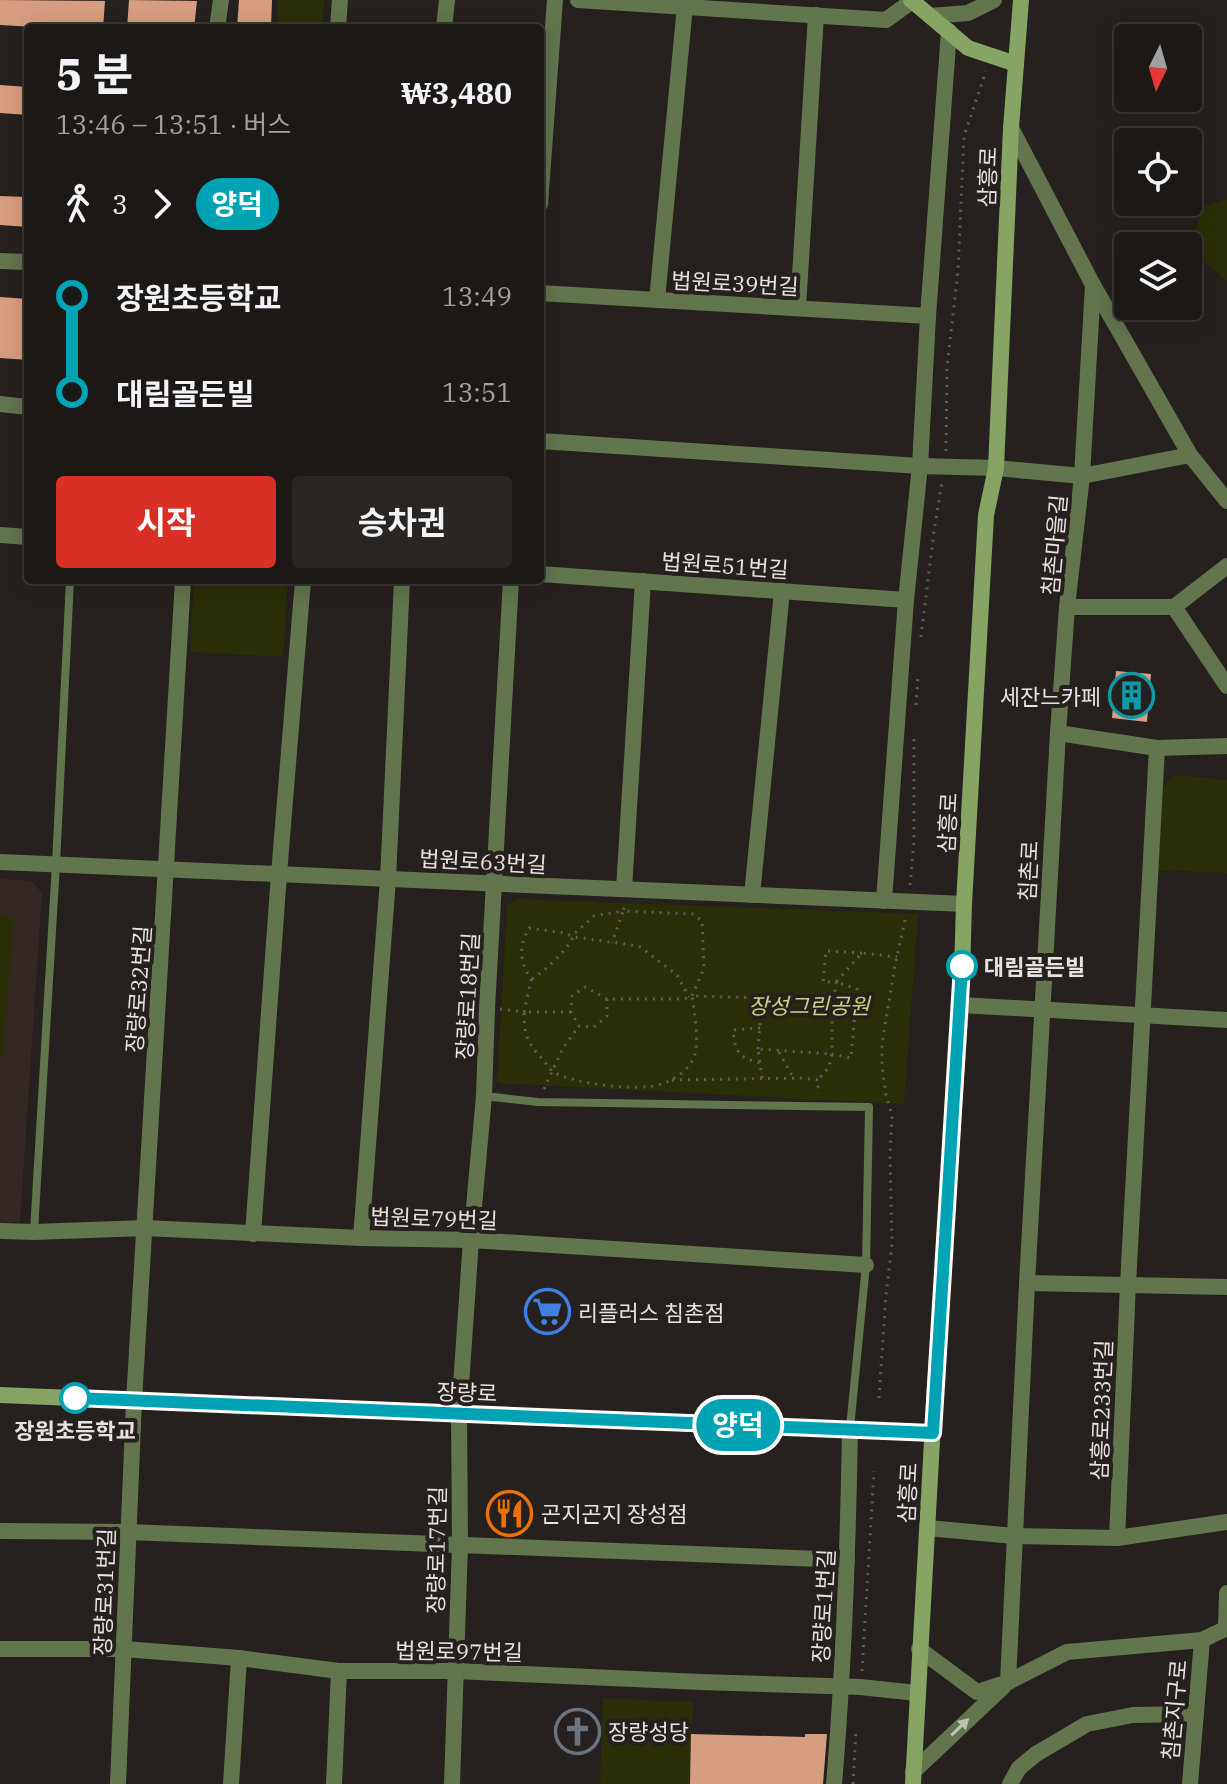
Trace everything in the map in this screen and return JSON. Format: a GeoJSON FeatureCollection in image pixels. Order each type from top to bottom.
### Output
{"type":"FeatureCollection","features":[{"type":"Feature","properties":{"kind":"main road"},"geometry":{"type":"LineString","coordinates":[[911,0],[968,48],[1016,64]]}},
{"type":"Feature","properties":{"kind":"main road","name":"삼흥로"},"geometry":{"type":"LineString","coordinates":[[913,1778],[961,1005],[986,515],[996,468],[1011,128],[1021,0]]}},
{"type":"Feature","properties":{"kind":"main road","name":"장량로"},"geometry":{"type":"LineString","coordinates":[[0,1395],[933,1433]]}},
{"type":"Feature","properties":{"kind":"street"},"geometry":{"type":"LineString","coordinates":[[218,24],[221,0]]}},
{"type":"Feature","properties":{"kind":"street"},"geometry":{"type":"LineString","coordinates":[[338,24],[340,0]]}},
{"type":"Feature","properties":{"kind":"street"},"geometry":{"type":"LineString","coordinates":[[444,24],[447,0]]}},
{"type":"Feature","properties":{"kind":"street"},"geometry":{"type":"LineString","coordinates":[[544,150],[555,0]]}},
{"type":"Feature","properties":{"kind":"street"},"geometry":{"type":"LineString","coordinates":[[578,0],[886,20],[911,0]]}},
{"type":"Feature","properties":{"kind":"street"},"geometry":{"type":"LineString","coordinates":[[930,16],[968,13],[994,0]]}},
{"type":"Feature","properties":{"kind":"street"},"geometry":{"type":"LineString","coordinates":[[657,300],[685,6]]}},
{"type":"Feature","properties":{"kind":"street"},"geometry":{"type":"LineString","coordinates":[[798,308],[816,15]]}},
{"type":"Feature","properties":{"kind":"street"},"geometry":{"type":"LineString","coordinates":[[884,901],[906,600],[920,466],[949,31]]}},
{"type":"Feature","properties":{"kind":"street"},"geometry":{"type":"LineString","coordinates":[[1011,128],[1093,285],[1190,455],[1227,501]]}},
{"type":"Feature","properties":{"kind":"street"},"geometry":{"type":"LineString","coordinates":[[0,261],[24,262]]}},
{"type":"Feature","properties":{"kind":"street"},"geometry":{"type":"LineString","coordinates":[[544,441],[920,466],[996,468],[1082,476],[1093,285]]}},
{"type":"Feature","properties":{"kind":"street","name":"법원로39번길"},"geometry":{"type":"LineString","coordinates":[[544,293],[928,316]]}},
{"type":"Feature","properties":{"kind":"street"},"geometry":{"type":"LineString","coordinates":[[0,404],[24,407]]}},
{"type":"Feature","properties":{"kind":"street","name":"침촌마을길"},"geometry":{"type":"LineString","coordinates":[[1174,607],[1067,607],[1082,476],[1190,455]]}},
{"type":"Feature","properties":{"kind":"street"},"geometry":{"type":"LineString","coordinates":[[0,535],[24,537]]}},
{"type":"Feature","properties":{"kind":"street"},"geometry":{"type":"LineString","coordinates":[[1227,566],[1174,607],[1227,686]]}},
{"type":"Feature","properties":{"kind":"street","name":"법원로51번길"},"geometry":{"type":"LineString","coordinates":[[544,574],[906,600]]}},
{"type":"Feature","properties":{"kind":"street"},"geometry":{"type":"LineString","coordinates":[[624,889],[643,581]]}},
{"type":"Feature","properties":{"kind":"street","name":"장량로32번길"},"geometry":{"type":"LineString","coordinates":[[134,1401],[183,584]]}},
{"type":"Feature","properties":{"kind":"street"},"geometry":{"type":"LineString","coordinates":[[253,1234],[303,584]]}},
{"type":"Feature","properties":{"kind":"street"},"geometry":{"type":"LineString","coordinates":[[361,1238],[388,879],[402,584]]}},
{"type":"Feature","properties":{"kind":"street","name":"장량로18번길"},"geometry":{"type":"LineString","coordinates":[[459,1414],[484,1096],[511,584]]}},
{"type":"Feature","properties":{"kind":"street"},"geometry":{"type":"LineString","coordinates":[[752,895],[782,591]]}},
{"type":"Feature","properties":{"kind":"street","name":"침촌로"},"geometry":{"type":"LineString","coordinates":[[1027,1283],[1067,607]]}},
{"type":"Feature","properties":{"kind":"street"},"geometry":{"type":"LineString","coordinates":[[1058,733],[1157,748],[1227,746]]}},
{"type":"Feature","properties":{"kind":"street"},"geometry":{"type":"LineString","coordinates":[[1128,1284],[1157,748]]}},
{"type":"Feature","properties":{"kind":"street","name":"법원로63번길"},"geometry":{"type":"LineString","coordinates":[[0,862],[964,904]]}},
{"type":"Feature","properties":{"kind":"street"},"geometry":{"type":"LineString","coordinates":[[961,1005],[1227,1020]]}},
{"type":"Feature","properties":{"kind":"street","name":"법원로79번길"},"geometry":{"type":"LineString","coordinates":[[0,1231],[145,1228],[471,1240],[866,1265]]}},
{"type":"Feature","properties":{"kind":"street"},"geometry":{"type":"LineString","coordinates":[[1008,1682],[1027,1283],[1227,1287]]}},
{"type":"Feature","properties":{"kind":"street","name":"삼흥로233번길"},"geometry":{"type":"LineString","coordinates":[[1117,1538],[1128,1284]]}},
{"type":"Feature","properties":{"kind":"street","name":"장량로31번길"},"geometry":{"type":"LineString","coordinates":[[118,1784],[134,1401]]}},
{"type":"Feature","properties":{"kind":"street","name":"장량로17번길"},"geometry":{"type":"LineString","coordinates":[[452,1784],[460,1545],[459,1414]]}},
{"type":"Feature","properties":{"kind":"street","name":"장량로1번길"},"geometry":{"type":"LineString","coordinates":[[834,1784],[842,1686],[850,1429]]}},
{"type":"Feature","properties":{"kind":"street"},"geometry":{"type":"LineString","coordinates":[[928,1528],[1014,1536],[1117,1538],[1227,1522]]}},
{"type":"Feature","properties":{"kind":"street"},"geometry":{"type":"LineString","coordinates":[[0,1531],[128,1532],[847,1560]]}},
{"type":"Feature","properties":{"kind":"street"},"geometry":{"type":"LineString","coordinates":[[1226,1628],[1227,1593]]}},
{"type":"Feature","properties":{"kind":"street","name":"삼흥로"},"geometry":{"type":"LineString","coordinates":[[919,1649],[977,1692],[1008,1682],[1067,1652],[1202,1640],[1226,1628]]}},
{"type":"Feature","properties":{"kind":"street","name":"침촌지구로"},"geometry":{"type":"LineString","coordinates":[[1190,1784],[1202,1640]]}},
{"type":"Feature","properties":{"kind":"street","name":"법원로97번길"},"geometry":{"type":"LineString","coordinates":[[0,1649],[124,1649],[239,1658],[339,1671],[455,1671],[842,1686],[917,1693]]}},
{"type":"Feature","properties":{"kind":"street"},"geometry":{"type":"LineString","coordinates":[[231,1784],[239,1658]]}},
{"type":"Feature","properties":{"kind":"street"},"geometry":{"type":"LineString","coordinates":[[334,1784],[339,1671]]}},
{"type":"Feature","properties":{"kind":"street","name":"삼흥로"},"geometry":{"type":"LineString","coordinates":[[913,1778],[1008,1682]]}},
{"type":"Feature","properties":{"kind":"street"},"geometry":{"type":"LineString","coordinates":[[1010,1784],[1019,1768],[1036,1754],[1087,1724],[1133,1715],[1196,1714]]}},
{"type":"Feature","properties":{"kind":"lane"},"geometry":{"type":"LineString","coordinates":[[34,1232],[70,584]]}},
{"type":"Feature","properties":{"kind":"lane"},"geometry":{"type":"LineString","coordinates":[[484,1096],[538,1102],[869,1107],[866,1265],[850,1429]]}},
{"type":"Feature","properties":{"kind":"path"},"geometry":{"type":"LineString","coordinates":[[921,640],[945,465],[947,367],[958,271],[964,136],[990,56]]}},
{"type":"Feature","properties":{"kind":"path"},"geometry":{"type":"LineString","coordinates":[[916,707],[919,667]]}},
{"type":"Feature","properties":{"kind":"path"},"geometry":{"type":"LineString","coordinates":[[879,1398],[892,1244],[892,1115],[884,1081],[882,1043],[910,902],[914,842],[913,733]]}},
{"type":"Feature","properties":{"kind":"path"},"geometry":{"type":"LineString","coordinates":[[612,943],[629,894],[624,889]]}},
{"type":"Feature","properties":{"kind":"path"},"geometry":{"type":"LineString","coordinates":[[531,980],[594,916],[623,911],[693,914],[702,921],[704,968],[690,996]]}},
{"type":"Feature","properties":{"kind":"path"},"geometry":{"type":"LineString","coordinates":[[529,928],[612,943],[639,946],[677,975],[690,996],[696,1027],[694,1059],[679,1075],[660,1085],[615,1087],[578,1080],[552,1071],[528,1044],[524,1012],[531,980],[523,966],[521,943],[529,928]]}},
{"type":"Feature","properties":{"kind":"path"},"geometry":{"type":"LineString","coordinates":[[758,1049],[851,1058],[857,989],[836,982],[823,982],[826,951],[897,957]]}},
{"type":"Feature","properties":{"kind":"path"},"geometry":{"type":"LineString","coordinates":[[818,1106],[818,1080],[829,1067],[832,1054],[836,982],[862,953]]}},
{"type":"Feature","properties":{"kind":"path"},"geometry":{"type":"LineString","coordinates":[[579,1026],[571,1012],[572,996],[585,987],[607,999],[684,999],[690,996],[834,1000]]}},
{"type":"Feature","properties":{"kind":"path"},"geometry":{"type":"LineString","coordinates":[[579,1026],[594,1027],[607,1016],[607,999]]}},
{"type":"Feature","properties":{"kind":"path"},"geometry":{"type":"LineString","coordinates":[[762,999],[758,1049],[762,1078]]}},
{"type":"Feature","properties":{"kind":"path"},"geometry":{"type":"LineString","coordinates":[[487,1008],[571,1012]]}},
{"type":"Feature","properties":{"kind":"path"},"geometry":{"type":"LineString","coordinates":[[538,1102],[563,1048],[579,1026]]}},
{"type":"Feature","properties":{"kind":"path"},"geometry":{"type":"LineString","coordinates":[[760,1028],[733,1030],[735,1045],[744,1059],[760,1063]]}},
{"type":"Feature","properties":{"kind":"path"},"geometry":{"type":"LineString","coordinates":[[779,1052],[793,1078]]}},
{"type":"Feature","properties":{"kind":"path"},"geometry":{"type":"LineString","coordinates":[[669,1080],[818,1080]]}},
{"type":"Feature","properties":{"kind":"path"},"geometry":{"type":"LineString","coordinates":[[861,1678],[874,1471]]}},
{"type":"Feature","properties":{"kind":"path"},"geometry":{"type":"LineString","coordinates":[[853,1784],[856,1730]]}},
{"type":"Feature","properties":{"kind":"shaded area"},"geometry":{"type":"Polygon","coordinates":[[[0,879],[32,881],[42,893],[20,1222],[0,1222],[0,879]]]}},
{"type":"Feature","properties":{"kind":"green space"},"geometry":{"type":"Polygon","coordinates":[[[278,0],[324,0],[323,24],[278,24],[278,0]]]}},
{"type":"Feature","properties":{"kind":"green space"},"geometry":{"type":"Polygon","coordinates":[[[1227,199],[1227,281],[1202,260],[1202,232],[1195,232],[1202,208],[1227,199]]]}},
{"type":"Feature","properties":{"kind":"green space"},"geometry":{"type":"Polygon","coordinates":[[[194,584],[288,584],[283,657],[190,652],[194,584]]]}},
{"type":"Feature","properties":{"kind":"green space"},"geometry":{"type":"Polygon","coordinates":[[[1176,775],[1227,780],[1227,873],[1158,870],[1163,786],[1176,775]]]}},
{"type":"Feature","properties":{"kind":"green space","name":"장성그린공원"},"geometry":{"type":"Polygon","coordinates":[[[518,899],[918,914],[904,1104],[497,1083],[507,905],[518,899]]]}},
{"type":"Feature","properties":{"kind":"green space"},"geometry":{"type":"Polygon","coordinates":[[[0,916],[14,918],[3,1057],[0,1057],[0,916]]]}},
{"type":"Feature","properties":{"kind":"green space"},"geometry":{"type":"Polygon","coordinates":[[[603,1698],[693,1702],[690,1784],[600,1784],[603,1698]]]}},
{"type":"Feature","properties":{"kind":"building"},"geometry":{"type":"Polygon","coordinates":[[[0,0],[105,1],[103,24],[0,25],[0,0]]]}},
{"type":"Feature","properties":{"kind":"building"},"geometry":{"type":"Polygon","coordinates":[[[129,0],[197,1],[194,24],[127,24],[129,0]]]}},
{"type":"Feature","properties":{"kind":"building"},"geometry":{"type":"Polygon","coordinates":[[[239,0],[272,0],[271,24],[237,24],[239,0]]]}},
{"type":"Feature","properties":{"kind":"building"},"geometry":{"type":"Polygon","coordinates":[[[0,85],[24,87],[24,115],[0,113],[0,85]]]}},
{"type":"Feature","properties":{"kind":"building"},"geometry":{"type":"Polygon","coordinates":[[[0,196],[24,197],[24,227],[0,225],[0,196]]]}},
{"type":"Feature","properties":{"kind":"building"},"geometry":{"type":"Polygon","coordinates":[[[0,297],[24,299],[24,360],[0,358],[0,297]]]}},
{"type":"Feature","properties":{"kind":"building","name":"세잔느카페"},"geometry":{"type":"Polygon","coordinates":[[[1116,671],[1151,674],[1147,722],[1112,718],[1116,671]]]}},
{"type":"Feature","properties":{"kind":"building"},"geometry":{"type":"Polygon","coordinates":[[[691,1734],[805,1737],[805,1734],[827,1734],[823,1784],[690,1784],[691,1734]]]}},
{"type":"Feature","properties":{"kind":"bus line","name":"양덕"},"geometry":{"type":"LineString","coordinates":[[75,1398],[933,1433],[962,966]]}},
{"type":"Feature","properties":{"kind":"place","name":"세잔느카페"},"geometry":{"type":"Point","coordinates":[1132,696]}},
{"type":"Feature","properties":{"kind":"place","name":"대림골든빌"},"geometry":{"type":"Point","coordinates":[962,966]}},
{"type":"Feature","properties":{"kind":"place","name":"리플러스 침촌점"},"geometry":{"type":"Point","coordinates":[547,1312]}},
{"type":"Feature","properties":{"kind":"place","name":"장원초등학교"},"geometry":{"type":"Point","coordinates":[75,1398]}},
{"type":"Feature","properties":{"kind":"place","name":"곤지곤지 장성점"},"geometry":{"type":"Point","coordinates":[510,1513]}},
{"type":"Feature","properties":{"kind":"place","name":"장량성당"},"geometry":{"type":"Point","coordinates":[577,1731]}}]}
